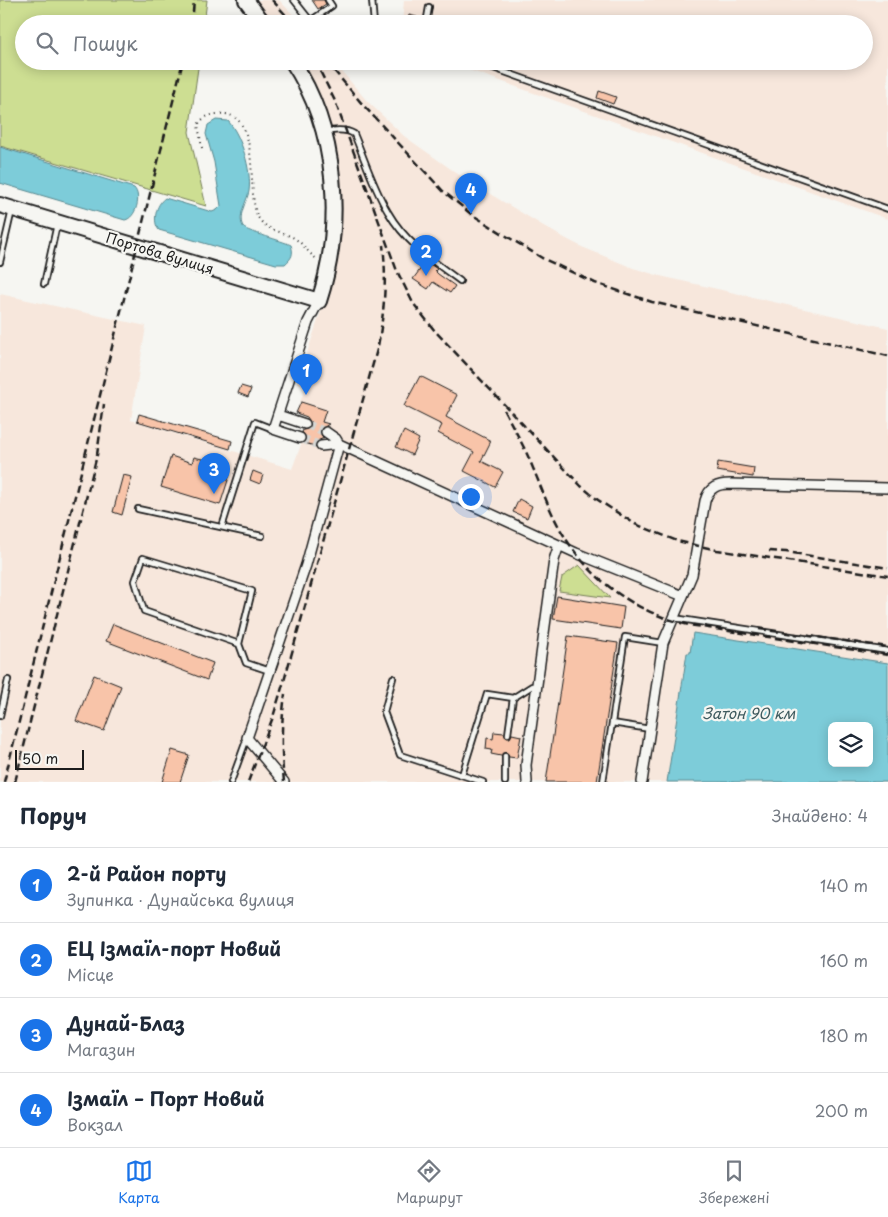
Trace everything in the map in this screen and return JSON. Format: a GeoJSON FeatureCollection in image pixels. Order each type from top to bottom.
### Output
{"type":"FeatureCollection","features":[{"type":"Feature","properties":{"kind":"street"},"geometry":{"type":"LineString","coordinates":[[246,0],[257,15]]}},
{"type":"Feature","properties":{"kind":"street"},"geometry":{"type":"LineString","coordinates":[[297,70],[314,103],[324,132],[330,157],[332,199],[329,262],[319,301],[308,322],[273,429],[300,438]]}},
{"type":"Feature","properties":{"kind":"street","name":"Портова вулиця"},"geometry":{"type":"LineString","coordinates":[[6,207],[319,301]]}},
{"type":"Feature","properties":{"kind":"street"},"geometry":{"type":"LineString","coordinates":[[278,415],[304,424]]}},
{"type":"Feature","properties":{"kind":"street"},"geometry":{"type":"LineString","coordinates":[[284,782],[247,738],[306,565],[339,444],[336,439],[326,432]]}},
{"type":"Feature","properties":{"kind":"street"},"geometry":{"type":"LineString","coordinates":[[321,446],[339,444],[611,568],[683,596]]}},
{"type":"Feature","properties":{"kind":"street"},"geometry":{"type":"LineString","coordinates":[[642,782],[663,643],[695,565],[706,496],[713,487],[730,484],[888,488]]}},
{"type":"Feature","properties":{"kind":"street"},"geometry":{"type":"LineString","coordinates":[[526,782],[526,765],[554,560],[559,545]]}},
{"type":"Feature","properties":{"kind":"lane"},"geometry":{"type":"LineString","coordinates":[[294,0],[306,15]]}},
{"type":"Feature","properties":{"kind":"lane"},"geometry":{"type":"LineString","coordinates":[[320,15],[332,6],[328,0]]}},
{"type":"Feature","properties":{"kind":"lane"},"geometry":{"type":"LineString","coordinates":[[372,0],[373,15]]}},
{"type":"Feature","properties":{"kind":"lane"},"geometry":{"type":"LineString","coordinates":[[428,15],[429,7]]}},
{"type":"Feature","properties":{"kind":"lane"},"geometry":{"type":"LineString","coordinates":[[499,70],[888,209]]}},
{"type":"Feature","properties":{"kind":"lane"},"geometry":{"type":"LineString","coordinates":[[324,132],[350,131],[354,134],[376,190],[388,213],[402,233],[420,251],[460,281]]}},
{"type":"Feature","properties":{"kind":"lane"},"geometry":{"type":"LineString","coordinates":[[0,261],[6,207]]}},
{"type":"Feature","properties":{"kind":"lane"},"geometry":{"type":"LineString","coordinates":[[44,284],[57,222]]}},
{"type":"Feature","properties":{"kind":"lane"},"geometry":{"type":"LineString","coordinates":[[222,527],[255,422],[273,429]]}},
{"type":"Feature","properties":{"kind":"lane"},"geometry":{"type":"LineString","coordinates":[[138,509],[262,536]]}},
{"type":"Feature","properties":{"kind":"lane"},"geometry":{"type":"LineString","coordinates":[[239,644],[144,611],[135,581],[143,558],[252,591],[239,644],[246,663],[270,671]]}},
{"type":"Feature","properties":{"kind":"lane"},"geometry":{"type":"LineString","coordinates":[[674,618],[888,651]]}},
{"type":"Feature","properties":{"kind":"lane"},"geometry":{"type":"LineString","coordinates":[[603,782],[625,637],[663,643]]}},
{"type":"Feature","properties":{"kind":"lane"},"geometry":{"type":"LineString","coordinates":[[393,678],[384,712],[400,755],[483,782]]}},
{"type":"Feature","properties":{"kind":"lane"},"geometry":{"type":"LineString","coordinates":[[0,716],[8,680]]}},
{"type":"Feature","properties":{"kind":"lane"},"geometry":{"type":"LineString","coordinates":[[462,775],[487,694],[513,698],[532,686],[537,686]]}},
{"type":"Feature","properties":{"kind":"lane"},"geometry":{"type":"LineString","coordinates":[[508,734],[513,698]]}},
{"type":"Feature","properties":{"kind":"lane"},"geometry":{"type":"LineString","coordinates":[[612,723],[650,728]]}},
{"type":"Feature","properties":{"kind":"lane"},"geometry":{"type":"LineString","coordinates":[[231,782],[247,738]]}},
{"type":"Feature","properties":{"kind":"lane"},"geometry":{"type":"LineString","coordinates":[[505,756],[505,782]]}},
{"type":"Feature","properties":{"kind":"path"},"geometry":{"type":"LineString","coordinates":[[202,148],[198,132],[198,125],[201,119],[218,113],[227,114],[235,118],[240,124],[249,148],[253,171],[255,209],[262,223],[298,241],[312,256],[329,262]]}},
{"type":"Feature","properties":{"kind":"shaded area"},"geometry":{"type":"Polygon","coordinates":[[[252,0],[279,0],[293,15],[263,15],[252,0]]]}},
{"type":"Feature","properties":{"kind":"shaded area"},"geometry":{"type":"Polygon","coordinates":[[[404,0],[888,0],[888,219],[469,70],[873,70],[873,15],[403,15],[404,0]]]}},
{"type":"Feature","properties":{"kind":"shaded area"},"geometry":{"type":"Polygon","coordinates":[[[301,70],[341,70],[367,101],[404,136],[465,179],[582,247],[633,268],[660,276],[888,328],[888,663],[693,633],[690,654],[687,654],[667,782],[0,782],[0,294],[146,326],[131,420],[292,469],[302,442],[299,441],[307,417],[296,413],[306,386],[297,383],[329,287],[337,199],[301,70]]]}},
{"type":"Feature","properties":{"kind":"green space"},"geometry":{"type":"Polygon","coordinates":[[[0,0],[207,0],[205,15],[15,15],[15,70],[198,70],[189,132],[206,206],[0,146],[0,0]]]}},
{"type":"Feature","properties":{"kind":"green space"},"geometry":{"type":"Polygon","coordinates":[[[579,565],[610,598],[559,591],[562,577],[579,565]]]}},
{"type":"Feature","properties":{"kind":"water"},"geometry":{"type":"Polygon","coordinates":[[[216,120],[228,121],[233,127],[247,164],[249,191],[242,214],[242,224],[246,229],[291,245],[292,256],[285,264],[276,264],[159,230],[157,227],[155,218],[157,209],[165,198],[212,212],[221,206],[214,162],[206,134],[208,125],[216,120]]]}},
{"type":"Feature","properties":{"kind":"water"},"geometry":{"type":"Polygon","coordinates":[[[0,147],[134,188],[138,196],[135,211],[125,220],[0,183],[0,147]]]}},
{"type":"Feature","properties":{"kind":"water","name":"Затон 90 км"},"geometry":{"type":"Polygon","coordinates":[[[693,633],[888,663],[888,782],[667,782],[687,653],[690,653],[693,633]]]}},
{"type":"Feature","properties":{"kind":"building"},"geometry":{"type":"Polygon","coordinates":[[[312,0],[324,0],[326,4],[318,9],[312,0]]]}},
{"type":"Feature","properties":{"kind":"building"},"geometry":{"type":"Polygon","coordinates":[[[599,91],[616,97],[613,104],[597,98],[599,91]]]}},
{"type":"Feature","properties":{"kind":"building"},"geometry":{"type":"Polygon","coordinates":[[[425,263],[437,269],[435,271],[438,274],[455,286],[450,293],[433,282],[428,289],[413,279],[425,263]]]}},
{"type":"Feature","properties":{"kind":"building"},"geometry":{"type":"Polygon","coordinates":[[[420,376],[457,395],[446,417],[491,441],[481,461],[503,472],[495,487],[464,471],[474,452],[438,433],[442,425],[404,406],[420,376]]]}},
{"type":"Feature","properties":{"kind":"building"},"geometry":{"type":"Polygon","coordinates":[[[241,386],[251,389],[248,397],[238,393],[241,386]]]}},
{"type":"Feature","properties":{"kind":"building"},"geometry":{"type":"Polygon","coordinates":[[[301,402],[326,410],[322,422],[329,424],[321,429],[320,434],[324,438],[317,441],[315,446],[304,443],[306,437],[302,432],[309,429],[311,423],[307,417],[296,413],[301,402]]]}},
{"type":"Feature","properties":{"kind":"building"},"geometry":{"type":"Polygon","coordinates":[[[139,414],[232,441],[230,449],[137,421],[139,414]]]}},
{"type":"Feature","properties":{"kind":"building"},"geometry":{"type":"Polygon","coordinates":[[[404,431],[419,439],[412,455],[396,447],[404,431]]]}},
{"type":"Feature","properties":{"kind":"building"},"geometry":{"type":"Polygon","coordinates":[[[171,456],[192,463],[194,457],[210,461],[208,467],[230,474],[220,505],[161,487],[171,456]]]}},
{"type":"Feature","properties":{"kind":"building"},"geometry":{"type":"Polygon","coordinates":[[[718,462],[754,468],[753,477],[717,471],[718,462]]]}},
{"type":"Feature","properties":{"kind":"building"},"geometry":{"type":"Polygon","coordinates":[[[253,471],[263,475],[260,484],[250,480],[253,471]]]}},
{"type":"Feature","properties":{"kind":"building"},"geometry":{"type":"Polygon","coordinates":[[[123,475],[132,477],[122,515],[113,512],[123,475]]]}},
{"type":"Feature","properties":{"kind":"building"},"geometry":{"type":"Polygon","coordinates":[[[519,499],[532,506],[527,518],[513,512],[519,499]]]}},
{"type":"Feature","properties":{"kind":"building"},"geometry":{"type":"Polygon","coordinates":[[[557,596],[624,607],[621,629],[553,619],[557,596]]]}},
{"type":"Feature","properties":{"kind":"building"},"geometry":{"type":"Polygon","coordinates":[[[113,624],[213,663],[207,680],[106,641],[113,624]]]}},
{"type":"Feature","properties":{"kind":"building"},"geometry":{"type":"Polygon","coordinates":[[[568,636],[618,643],[597,782],[546,782],[568,636]]]}},
{"type":"Feature","properties":{"kind":"building"},"geometry":{"type":"Polygon","coordinates":[[[94,675],[121,686],[104,731],[76,721],[94,675]]]}},
{"type":"Feature","properties":{"kind":"building"},"geometry":{"type":"Polygon","coordinates":[[[494,732],[504,733],[507,738],[510,738],[512,734],[521,736],[517,758],[509,757],[505,752],[501,756],[491,754],[492,750],[486,749],[487,738],[493,739],[494,732]]]}},
{"type":"Feature","properties":{"kind":"building"},"geometry":{"type":"Polygon","coordinates":[[[172,750],[189,755],[180,782],[162,782],[172,750]]]}},
{"type":"Feature","properties":{"kind":"tunnel"},"geometry":{"type":"LineString","coordinates":[[305,424],[326,432]]}},
{"type":"Feature","properties":{"kind":"tunnel"},"geometry":{"type":"LineString","coordinates":[[300,438],[321,446]]}},
{"type":"Feature","properties":{"kind":"railway"},"geometry":{"type":"LineString","coordinates":[[193,15],[194,0]]}},
{"type":"Feature","properties":{"kind":"railway"},"geometry":{"type":"LineString","coordinates":[[272,0],[286,15]]}},
{"type":"Feature","properties":{"kind":"railway"},"geometry":{"type":"LineString","coordinates":[[4,782],[181,70]]}},
{"type":"Feature","properties":{"kind":"railway"},"geometry":{"type":"LineString","coordinates":[[320,70],[335,101],[397,271],[413,303],[435,331],[581,486],[598,500],[635,524],[677,541],[717,550],[888,576]]}},
{"type":"Feature","properties":{"kind":"railway"},"geometry":{"type":"LineString","coordinates":[[334,70],[363,105],[443,191],[471,214],[542,258],[595,283],[652,302],[888,356]]}},
{"type":"Feature","properties":{"kind":"railway"},"geometry":{"type":"LineString","coordinates":[[248,782],[273,717],[284,681],[378,346],[384,296],[383,245]]}},
{"type":"Feature","properties":{"kind":"railway"},"geometry":{"type":"LineString","coordinates":[[15,782],[97,455],[104,404]]}},
{"type":"Feature","properties":{"kind":"railway"},"geometry":{"type":"LineString","coordinates":[[504,410],[527,454],[563,534],[587,566],[617,593],[651,612],[689,625],[888,655]]}},
{"type":"Feature","properties":{"kind":"railway"},"geometry":{"type":"LineString","coordinates":[[769,551],[888,568]]}},
{"type":"Feature","properties":{"kind":"railway"},"geometry":{"type":"LineString","coordinates":[[759,629],[888,647]]}},
{"type":"Feature","properties":{"kind":"railway"},"geometry":{"type":"LineString","coordinates":[[284,782],[282,738],[285,694]]}},
{"type":"Feature","properties":{"kind":"place","name":"Ізмаїл – Порт Новий"},"geometry":{"type":"Point","coordinates":[471,214]}},
{"type":"Feature","properties":{"kind":"place","name":"ЕЦ Ізмаїл-порт Новий"},"geometry":{"type":"Point","coordinates":[426,276]}},
{"type":"Feature","properties":{"kind":"place","name":"2-й Район порту"},"geometry":{"type":"Point","coordinates":[306,395]}},
{"type":"Feature","properties":{"kind":"place","name":"Дунай-Блаз"},"geometry":{"type":"Point","coordinates":[214,494]}}]}
